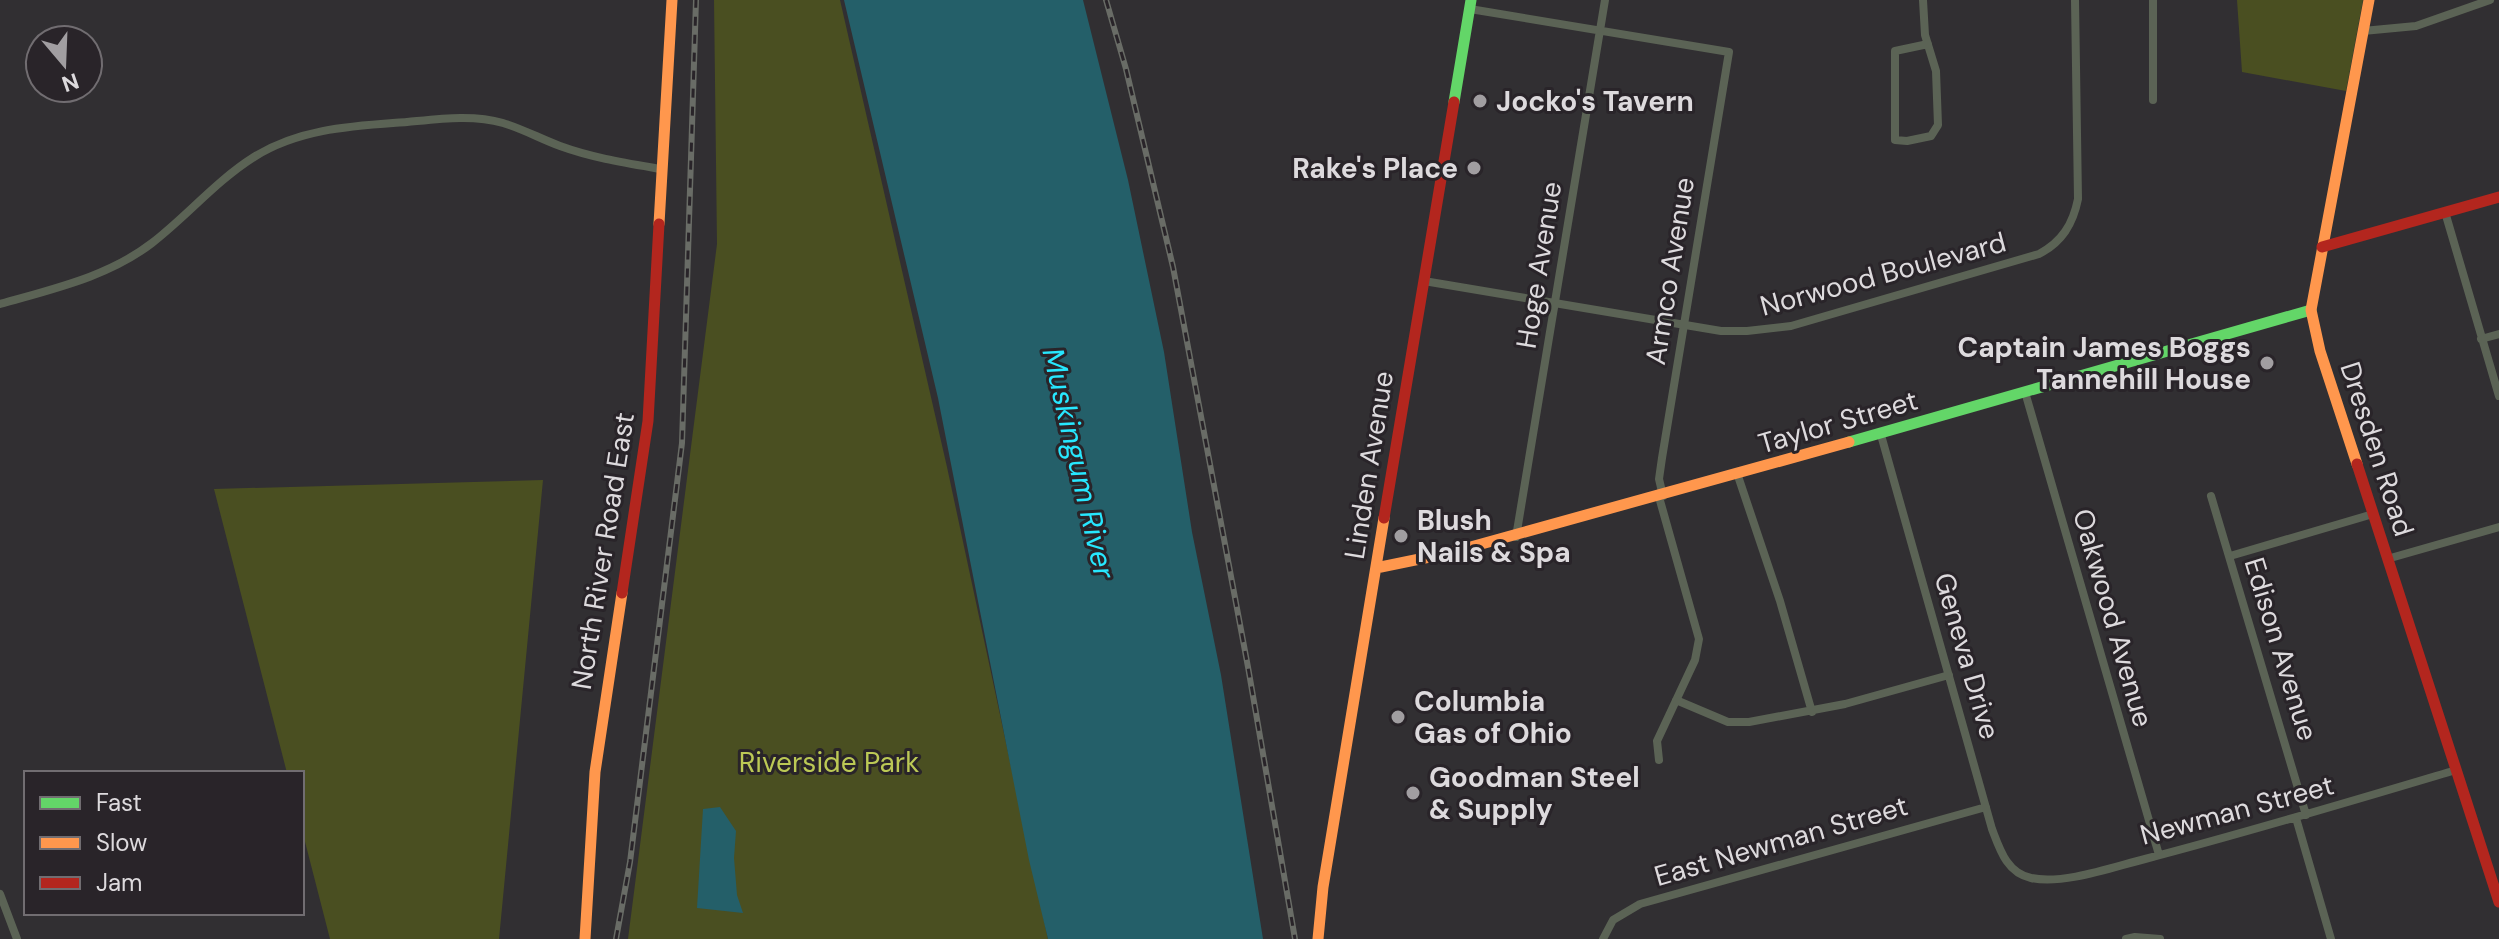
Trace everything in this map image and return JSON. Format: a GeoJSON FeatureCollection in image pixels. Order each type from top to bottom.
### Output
{"type":"FeatureCollection","features":[{"type":"Feature","properties":{"kind":"street","name":"North River Road East"},"geometry":{"type":"LineString","coordinates":[[585,939],[595,772],[648,421],[672,0]]}},
{"type":"Feature","properties":{"kind":"street","name":"Hoge Avenue"},"geometry":{"type":"LineString","coordinates":[[1516,537],[1605,0]]}},
{"type":"Feature","properties":{"kind":"street"},"geometry":{"type":"LineString","coordinates":[[1923,0],[1925,35],[1928,44],[1936,71],[1936,130],[1931,136],[1895,140],[1895,51],[1928,44]]}},
{"type":"Feature","properties":{"kind":"street","name":"Norwood Boulevard"},"geometry":{"type":"LineString","coordinates":[[1424,281],[1682,325],[1747,331],[1791,326],[2039,254],[2062,238],[2070,226],[2078,199],[2075,0]]}},
{"type":"Feature","properties":{"kind":"street"},"geometry":{"type":"LineString","coordinates":[[2153,0],[2153,100]]}},
{"type":"Feature","properties":{"kind":"street","name":"Dresden Road"},"geometry":{"type":"LineString","coordinates":[[2369,0],[2311,310],[2320,351],[2387,559],[2456,770],[2495,876],[2499,902]]}},
{"type":"Feature","properties":{"kind":"street"},"geometry":{"type":"LineString","coordinates":[[2363,31],[2422,25],[2490,0]]}},
{"type":"Feature","properties":{"kind":"street"},"geometry":{"type":"LineString","coordinates":[[1470,5],[1600,30]]}},
{"type":"Feature","properties":{"kind":"street","name":"Linden Avenue"},"geometry":{"type":"LineString","coordinates":[[1318,939],[1320,900],[1470,5]]}},
{"type":"Feature","properties":{"kind":"street","name":"Armco Avenue"},"geometry":{"type":"LineString","coordinates":[[1600,30],[1729,52],[1659,479],[1661,497],[1699,639],[1695,660],[1657,741],[1659,760]]}},
{"type":"Feature","properties":{"kind":"street"},"geometry":{"type":"LineString","coordinates":[[0,304],[71,283],[133,257],[251,159],[269,148],[330,129],[456,118],[483,120],[502,123],[600,158],[661,169]]}},
{"type":"Feature","properties":{"kind":"street"},"geometry":{"type":"LineString","coordinates":[[2322,247],[2499,197]]}},
{"type":"Feature","properties":{"kind":"street"},"geometry":{"type":"LineString","coordinates":[[2445,212],[2499,396]]}},
{"type":"Feature","properties":{"kind":"street","name":"Taylor Street"},"geometry":{"type":"LineString","coordinates":[[1376,568],[1516,537],[1738,476],[2311,310]]}},
{"type":"Feature","properties":{"kind":"street"},"geometry":{"type":"LineString","coordinates":[[2481,339],[2499,334]]}},
{"type":"Feature","properties":{"kind":"street","name":"Oakwood Avenue"},"geometry":{"type":"LineString","coordinates":[[2025,392],[2159,855]]}},
{"type":"Feature","properties":{"kind":"street","name":"Geneva Drive"},"geometry":{"type":"LineString","coordinates":[[1881,435],[1986,807],[2005,861],[2014,871],[2028,878]]}},
{"type":"Feature","properties":{"kind":"street"},"geometry":{"type":"LineString","coordinates":[[1738,476],[1780,601],[1812,712]]}},
{"type":"Feature","properties":{"kind":"street","name":"Edison Avenue"},"geometry":{"type":"LineString","coordinates":[[2211,496],[2306,815]]}},
{"type":"Feature","properties":{"kind":"street"},"geometry":{"type":"LineString","coordinates":[[2230,556],[2373,514]]}},
{"type":"Feature","properties":{"kind":"street"},"geometry":{"type":"LineString","coordinates":[[2387,559],[2499,527]]}},
{"type":"Feature","properties":{"kind":"street"},"geometry":{"type":"LineString","coordinates":[[1676,700],[1734,723],[1812,712],[1949,675]]}},
{"type":"Feature","properties":{"kind":"street","name":"Newman Street"},"geometry":{"type":"LineString","coordinates":[[2028,878],[2053,879],[2090,873],[2296,818],[2456,770]]}},
{"type":"Feature","properties":{"kind":"street","name":"East Newman Street"},"geometry":{"type":"LineString","coordinates":[[1603,939],[1613,920],[1640,904],[1986,807]]}},
{"type":"Feature","properties":{"kind":"street"},"geometry":{"type":"LineString","coordinates":[[2296,818],[2331,939]]}},
{"type":"Feature","properties":{"kind":"street"},"geometry":{"type":"LineString","coordinates":[[0,894],[17,939]]}},
{"type":"Feature","properties":{"kind":"street"},"geometry":{"type":"LineString","coordinates":[[2130,938],[2160,939]]}},
{"type":"Feature","properties":{"kind":"green space","name":"Riverside Park"},"geometry":{"type":"Polygon","coordinates":[[[714,0],[840,0],[947,467],[1048,939],[628,939],[717,244],[714,0]]]}},
{"type":"Feature","properties":{"kind":"green space"},"geometry":{"type":"Polygon","coordinates":[[[2237,0],[2363,0],[2346,91],[2242,72],[2237,0]]]}},
{"type":"Feature","properties":{"kind":"green space"},"geometry":{"type":"Polygon","coordinates":[[[543,480],[499,939],[330,939],[304,838],[304,771],[286,771],[214,489],[543,480]]]}},
{"type":"Feature","properties":{"kind":"water","name":"Muskingum River"},"geometry":{"type":"Polygon","coordinates":[[[844,0],[1083,0],[1128,180],[1164,352],[1192,532],[1221,675],[1263,939],[1048,939],[1029,860],[938,398],[844,0]]]}},
{"type":"Feature","properties":{"kind":"water"},"geometry":{"type":"Polygon","coordinates":[[[720,807],[736,831],[734,858],[737,895],[743,913],[697,908],[703,809],[720,807]]]}},
{"type":"Feature","properties":{"kind":"railway"},"geometry":{"type":"LineString","coordinates":[[616,939],[630,862],[682,443],[696,0]]}},
{"type":"Feature","properties":{"kind":"railway"},"geometry":{"type":"LineString","coordinates":[[1106,0],[1126,69],[1173,267],[1295,939]]}},
{"type":"Feature","properties":{"kind":"traffic: fast"},"geometry":{"type":"LineString","coordinates":[[1454,102],[1471,0]]}},
{"type":"Feature","properties":{"kind":"traffic: fast"},"geometry":{"type":"LineString","coordinates":[[1849,442],[2311,310]]}},
{"type":"Feature","properties":{"kind":"traffic: slow"},"geometry":{"type":"LineString","coordinates":[[659,224],[672,0]]}},
{"type":"Feature","properties":{"kind":"traffic: slow"},"geometry":{"type":"LineString","coordinates":[[2357,464],[2320,351],[2311,310],[2369,0]]}},
{"type":"Feature","properties":{"kind":"traffic: slow"},"geometry":{"type":"LineString","coordinates":[[1376,568],[1449,553],[1849,442]]}},
{"type":"Feature","properties":{"kind":"traffic: slow"},"geometry":{"type":"LineString","coordinates":[[1318,939],[1323,887],[1384,518]]}},
{"type":"Feature","properties":{"kind":"traffic: slow"},"geometry":{"type":"LineString","coordinates":[[585,939],[595,772],[622,593]]}},
{"type":"Feature","properties":{"kind":"traffic: jam"},"geometry":{"type":"LineString","coordinates":[[1384,518],[1454,102]]}},
{"type":"Feature","properties":{"kind":"traffic: jam"},"geometry":{"type":"LineString","coordinates":[[2322,247],[2499,197]]}},
{"type":"Feature","properties":{"kind":"traffic: jam"},"geometry":{"type":"LineString","coordinates":[[622,593],[648,421],[659,224]]}},
{"type":"Feature","properties":{"kind":"traffic: jam"},"geometry":{"type":"LineString","coordinates":[[2357,464],[2499,902]]}},
{"type":"Feature","properties":{"kind":"place","name":"Jocko's Tavern"},"geometry":{"type":"Point","coordinates":[1480,101]}},
{"type":"Feature","properties":{"kind":"place","name":"Rake's Place"},"geometry":{"type":"Point","coordinates":[1474,168]}},
{"type":"Feature","properties":{"kind":"place","name":"Captain James Boggs Tannehill House"},"geometry":{"type":"Point","coordinates":[2267,363]}},
{"type":"Feature","properties":{"kind":"place","name":"Blush Nails & Spa"},"geometry":{"type":"Point","coordinates":[1401,536]}},
{"type":"Feature","properties":{"kind":"place","name":"Columbia Gas of Ohio"},"geometry":{"type":"Point","coordinates":[1398,717]}},
{"type":"Feature","properties":{"kind":"place","name":"Goodman Steel & Supply"},"geometry":{"type":"Point","coordinates":[1413,793]}}]}
